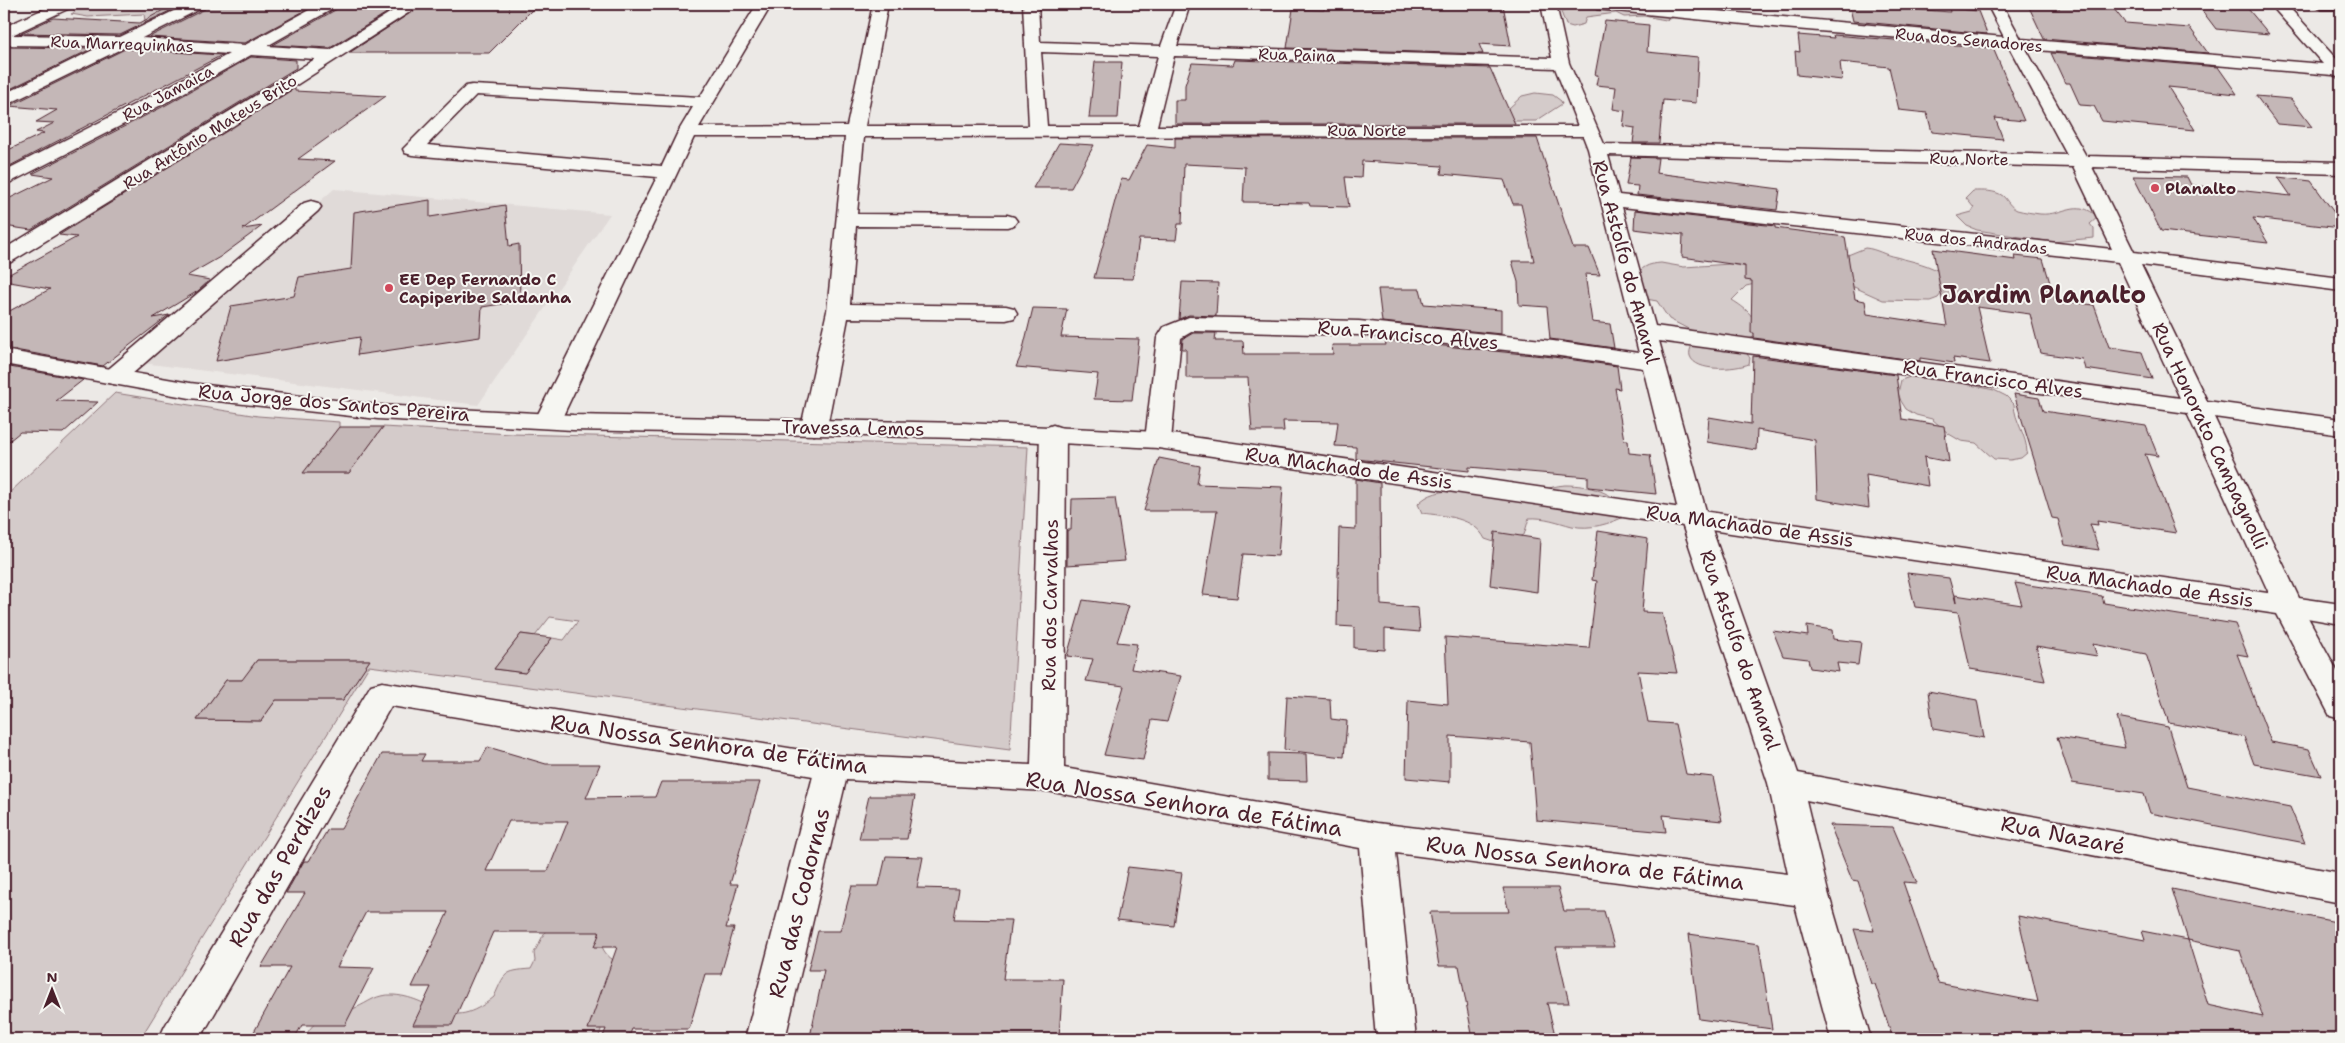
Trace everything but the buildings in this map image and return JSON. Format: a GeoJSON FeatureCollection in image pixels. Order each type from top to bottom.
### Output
{"type":"FeatureCollection","features":[{"type":"Feature","properties":{"kind":"street"},"geometry":{"type":"LineString","coordinates":[[4,33],[67,4]]}},
{"type":"Feature","properties":{"kind":"street"},"geometry":{"type":"LineString","coordinates":[[4,101],[200,4]]}},
{"type":"Feature","properties":{"kind":"street","name":"Rua Jamaica"},"geometry":{"type":"LineString","coordinates":[[4,178],[159,99],[331,4]]}},
{"type":"Feature","properties":{"kind":"street","name":"Rua Antônio Mateus Brito"},"geometry":{"type":"LineString","coordinates":[[4,258],[227,122],[330,55],[414,4]]}},
{"type":"Feature","properties":{"kind":"street"},"geometry":{"type":"LineString","coordinates":[[548,420],[650,214],[687,132],[764,4]]}},
{"type":"Feature","properties":{"kind":"street"},"geometry":{"type":"LineString","coordinates":[[814,427],[838,311],[855,131],[880,4]]}},
{"type":"Feature","properties":{"kind":"street"},"geometry":{"type":"LineString","coordinates":[[1030,4],[1038,131]]}},
{"type":"Feature","properties":{"kind":"street"},"geometry":{"type":"LineString","coordinates":[[1147,130],[1167,51],[1183,4]]}},
{"type":"Feature","properties":{"kind":"street","name":"Rua Astolfo do Amaral"},"geometry":{"type":"LineString","coordinates":[[1549,4],[1561,63],[1592,140],[1610,200],[1694,518],[1785,783],[1810,892],[1851,1039]]}},
{"type":"Feature","properties":{"kind":"street","name":"Rua dos Senadores"},"geometry":{"type":"LineString","coordinates":[[1597,4],[2014,44],[2340,72]]}},
{"type":"Feature","properties":{"kind":"street","name":"Rua Honorato Campagnolli"},"geometry":{"type":"LineString","coordinates":[[1995,4],[2014,44],[2080,162],[2197,406],[2288,606],[2341,708]]}},
{"type":"Feature","properties":{"kind":"street"},"geometry":{"type":"LineString","coordinates":[[2278,4],[2340,72]]}},
{"type":"Feature","properties":{"kind":"street"},"geometry":{"type":"LineString","coordinates":[[2322,4],[2341,5]]}},
{"type":"Feature","properties":{"kind":"street","name":"Rua Marrequinhas"},"geometry":{"type":"LineString","coordinates":[[4,40],[122,42],[330,55]]}},
{"type":"Feature","properties":{"kind":"street","name":"Rua Paina"},"geometry":{"type":"LineString","coordinates":[[1033,47],[1561,63]]}},
{"type":"Feature","properties":{"kind":"street"},"geometry":{"type":"LineString","coordinates":[[668,172],[412,149],[472,90],[704,102]]}},
{"type":"Feature","properties":{"kind":"street","name":"Rua Norte"},"geometry":{"type":"LineString","coordinates":[[687,132],[1147,130],[1592,140],[2080,162],[2341,168]]}},
{"type":"Feature","properties":{"kind":"street","name":"Rua dos Andradas"},"geometry":{"type":"LineString","coordinates":[[1610,200],[2126,257],[2341,284]]}},
{"type":"Feature","properties":{"kind":"street"},"geometry":{"type":"LineString","coordinates":[[114,377],[311,207]]}},
{"type":"Feature","properties":{"kind":"street"},"geometry":{"type":"LineString","coordinates":[[846,220],[1006,221]]}},
{"type":"Feature","properties":{"kind":"street"},"geometry":{"type":"LineString","coordinates":[[838,311],[1006,313]]}},
{"type":"Feature","properties":{"kind":"street","name":"Rua Francisco Alves"},"geometry":{"type":"LineString","coordinates":[[1158,440],[1169,338],[1172,332],[1189,324],[1287,324],[1359,328],[1553,348],[1653,362]]}},
{"type":"Feature","properties":{"kind":"street","name":"Rua Francisco Alves"},"geometry":{"type":"LineString","coordinates":[[1645,332],[2341,427]]}},
{"type":"Feature","properties":{"kind":"street","name":"Rua Jorge dos Santos Pereira"},"geometry":{"type":"LineString","coordinates":[[4,357],[240,398],[379,412],[548,420]]}},
{"type":"Feature","properties":{"kind":"street","name":"Travessa Lemos"},"geometry":{"type":"LineString","coordinates":[[548,420],[1053,433],[1158,440]]}},
{"type":"Feature","properties":{"kind":"street","name":"Rua dos Carvalhos"},"geometry":{"type":"LineString","coordinates":[[1048,778],[1053,433]]}},
{"type":"Feature","properties":{"kind":"street","name":"Rua Machado de Assis"},"geometry":{"type":"LineString","coordinates":[[1158,440],[2341,614]]}},
{"type":"Feature","properties":{"kind":"street","name":"Rua Nossa Senhora de Fátima"},"geometry":{"type":"LineString","coordinates":[[382,693],[832,767],[1048,778],[1377,837],[1810,892]]}},
{"type":"Feature","properties":{"kind":"street","name":"Rua das Perdizes"},"geometry":{"type":"LineString","coordinates":[[179,1039],[382,693]]}},
{"type":"Feature","properties":{"kind":"street","name":"Rua das Codornas"},"geometry":{"type":"LineString","coordinates":[[765,1039],[832,767]]}},
{"type":"Feature","properties":{"kind":"street","name":"Rua Nazaré"},"geometry":{"type":"LineString","coordinates":[[1785,783],[2341,888]]}},
{"type":"Feature","properties":{"kind":"street"},"geometry":{"type":"LineString","coordinates":[[1377,837],[1396,1039]]}},
{"type":"Feature","properties":{"kind":"shaded area"},"geometry":{"type":"Polygon","coordinates":[[[89,4],[141,4],[144,6],[178,7],[163,17],[150,21],[145,21],[144,14],[88,17],[71,14],[75,12],[73,9],[89,4]]]}},
{"type":"Feature","properties":{"kind":"shaded area"},"geometry":{"type":"Polygon","coordinates":[[[1577,4],[1622,4],[1683,14],[1666,20],[1644,16],[1624,17],[1616,13],[1586,17],[1584,24],[1573,27],[1566,25],[1561,12],[1577,4]]]}},
{"type":"Feature","properties":{"kind":"shaded area"},"geometry":{"type":"Polygon","coordinates":[[[1535,93],[1553,95],[1562,104],[1536,121],[1502,121],[1494,110],[1509,108],[1522,96],[1535,93]]]}},
{"type":"Feature","properties":{"kind":"shaded area","name":"EE Dep Fernando C Capiperibe Saldanha"},"geometry":{"type":"Polygon","coordinates":[[[334,189],[610,214],[478,405],[134,362],[334,189]]]}},
{"type":"Feature","properties":{"kind":"shaded area"},"geometry":{"type":"Polygon","coordinates":[[[1973,191],[1988,191],[2000,194],[2017,210],[2040,214],[2083,208],[2098,217],[2090,224],[2094,229],[2094,238],[2052,242],[1977,230],[1967,226],[1957,216],[1972,212],[1974,208],[1966,198],[1973,191]]]}},
{"type":"Feature","properties":{"kind":"shaded area"},"geometry":{"type":"Polygon","coordinates":[[[1865,248],[1939,271],[1945,275],[1940,289],[1941,294],[1938,298],[1930,301],[1883,300],[1854,287],[1829,284],[1843,257],[1865,248]]]}},
{"type":"Feature","properties":{"kind":"shaded area"},"geometry":{"type":"Polygon","coordinates":[[[1661,263],[1684,267],[1730,264],[1752,268],[1755,284],[1746,286],[1732,300],[1750,314],[1755,324],[1756,336],[1749,339],[1745,351],[1750,358],[1749,364],[1717,368],[1700,365],[1694,361],[1690,356],[1690,350],[1698,334],[1669,319],[1657,301],[1646,299],[1634,278],[1645,267],[1661,263]]]}},
{"type":"Feature","properties":{"kind":"shaded area"},"geometry":{"type":"Polygon","coordinates":[[[1910,377],[1952,381],[1994,390],[2006,396],[2014,404],[2027,453],[2021,458],[2010,460],[1994,459],[1976,443],[1961,441],[1949,434],[1932,419],[1916,415],[1906,409],[1898,393],[1901,380],[1910,377]]]}},
{"type":"Feature","properties":{"kind":"shaded area"},"geometry":{"type":"Polygon","coordinates":[[[115,393],[258,416],[339,422],[339,427],[304,473],[349,473],[383,427],[512,434],[1028,447],[1010,750],[369,666],[140,1039],[4,1039],[4,498],[115,393]],[[550,617],[535,636],[521,634],[494,669],[525,673],[552,638],[564,640],[578,621],[550,617]],[[257,660],[250,669],[260,680],[226,680],[197,720],[261,721],[276,700],[343,700],[369,661],[369,660],[257,660]]]}},
{"type":"Feature","properties":{"kind":"shaded area"},"geometry":{"type":"Polygon","coordinates":[[[1565,485],[1583,486],[1607,494],[1629,509],[1626,516],[1593,527],[1579,527],[1546,519],[1529,518],[1524,535],[1500,544],[1485,539],[1474,526],[1466,522],[1422,513],[1418,504],[1426,497],[1446,491],[1457,490],[1518,497],[1565,485]]]}},
{"type":"Feature","properties":{"kind":"shaded area"},"geometry":{"type":"Polygon","coordinates":[[[598,926],[600,941],[604,950],[615,961],[604,1020],[598,1039],[305,1039],[313,1025],[326,1017],[387,995],[408,998],[453,1014],[465,1013],[478,1008],[494,997],[503,978],[510,972],[531,969],[535,961],[534,953],[547,928],[598,926]]]}},
{"type":"Feature","properties":{"kind":"place","name":"Planalto"},"geometry":{"type":"Point","coordinates":[2155,188]}},
{"type":"Feature","properties":{"kind":"place","name":"EE Dep Fernando C Capiperibe Saldanha"},"geometry":{"type":"Point","coordinates":[389,288]}},
{"type":"Feature","properties":{"kind":"district","name":"Jardim Planalto"},"geometry":{"type":"Point","coordinates":[2044,295]}}]}
